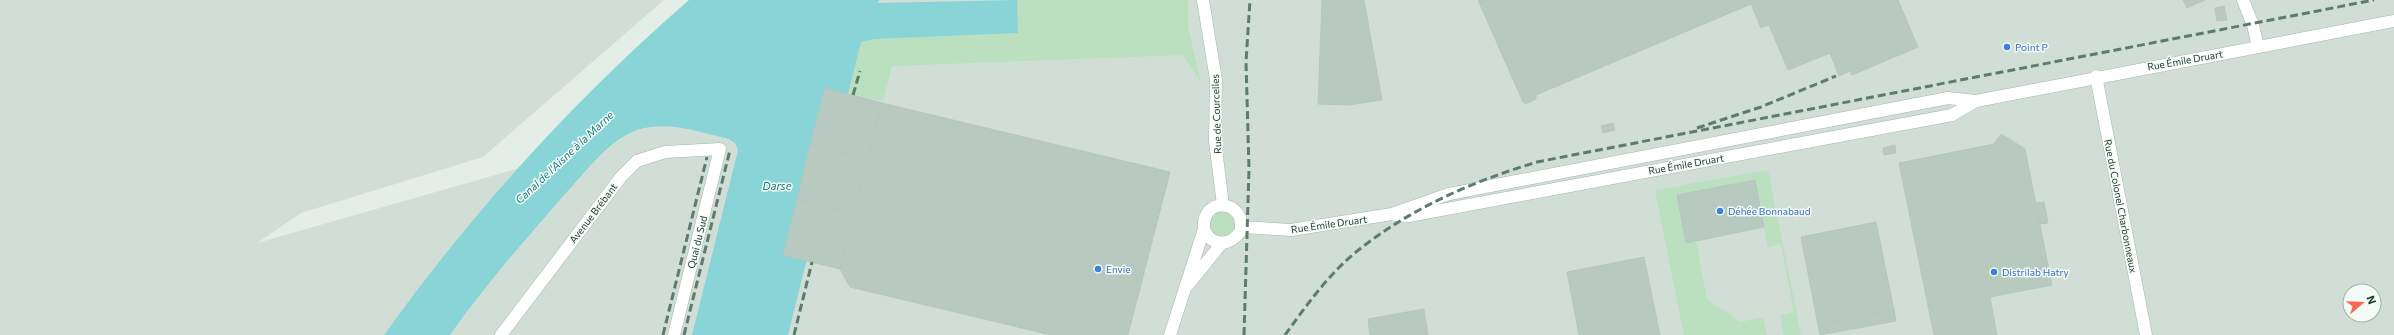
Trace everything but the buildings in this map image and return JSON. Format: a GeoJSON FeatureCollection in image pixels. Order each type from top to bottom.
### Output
{"type":"FeatureCollection","features":[{"type":"Feature","properties":{"kind":"street","name":"Rue de Courcelles"},"geometry":{"type":"LineString","coordinates":[[1203,0],[1216,80],[1215,141],[1223,205]]}},
{"type":"Feature","properties":{"kind":"street"},"geometry":{"type":"LineString","coordinates":[[2243,0],[2253,25],[2258,47]]}},
{"type":"Feature","properties":{"kind":"street","name":"Rue Émile Druart"},"geometry":{"type":"LineString","coordinates":[[1241,227],[1291,230],[1392,214],[1448,194],[1948,98],[1976,101],[2096,76],[2394,21]]}},
{"type":"Feature","properties":{"kind":"street","name":"Rue du Colonel Charbonneaux"},"geometry":{"type":"LineString","coordinates":[[2096,76],[2146,335]]}},
{"type":"Feature","properties":{"kind":"street","name":"Rue Émile Druart"},"geometry":{"type":"LineString","coordinates":[[1392,214],[1409,216],[1952,115],[1976,101]]}},
{"type":"Feature","properties":{"kind":"street","name":"Avenue Brébant"},"geometry":{"type":"LineString","coordinates":[[501,335],[621,176],[637,161],[665,152],[720,149]]}},
{"type":"Feature","properties":{"kind":"street","name":"Quai du Sud"},"geometry":{"type":"LineString","coordinates":[[674,335],[720,149]]}},
{"type":"Feature","properties":{"kind":"street"},"geometry":{"type":"LineString","coordinates":[[1170,335],[1182,292],[1204,229],[1206,214],[1213,208],[1223,205],[1229,206],[1239,214],[1241,227],[1232,240],[1222,243],[1182,292]]}},
{"type":"Feature","properties":{"kind":"street"},"geometry":{"type":"LineString","coordinates":[[1204,229],[1211,239],[1222,243]]}},
{"type":"Feature","properties":{"kind":"shaded area"},"geometry":{"type":"Polygon","coordinates":[[[0,0],[664,0],[483,157],[301,213],[257,243],[565,155],[742,0],[2394,0],[2394,335],[0,335],[0,0]]]}},
{"type":"Feature","properties":{"kind":"green space"},"geometry":{"type":"Polygon","coordinates":[[[1017,0],[1188,0],[1188,27],[1201,83],[1183,55],[892,66],[883,101],[848,95],[861,42],[874,39],[1017,33],[1017,0]]]}},
{"type":"Feature","properties":{"kind":"green space"},"geometry":{"type":"Polygon","coordinates":[[[1768,170],[1801,335],[1784,335],[1780,315],[1794,312],[1781,244],[1768,247],[1754,180],[1677,196],[1686,242],[1696,241],[1707,299],[1740,322],[1763,317],[1767,335],[1684,335],[1655,190],[1768,170]]]}},
{"type":"Feature","properties":{"kind":"green space"},"geometry":{"type":"Polygon","coordinates":[[[1218,210],[1232,213],[1238,226],[1229,238],[1211,235],[1207,221],[1218,210]]]}},
{"type":"Feature","properties":{"kind":"water"},"geometry":{"type":"Polygon","coordinates":[[[689,0],[879,0],[878,3],[1017,0],[1018,33],[874,39],[861,42],[788,335],[692,335],[738,150],[735,143],[729,139],[695,130],[660,126],[637,130],[626,135],[607,149],[565,194],[506,263],[477,298],[450,335],[384,335],[453,244],[527,158],[605,77],[689,0]]]}},
{"type":"Feature","properties":{"kind":"railway"},"geometry":{"type":"LineString","coordinates":[[1244,335],[1249,169],[1246,62],[1250,0]]}},
{"type":"Feature","properties":{"kind":"railway"},"geometry":{"type":"LineString","coordinates":[[1285,335],[1318,291],[1336,271],[1356,252],[1377,236],[1420,209],[1442,198],[1489,178],[1537,162],[2374,0]]}},
{"type":"Feature","properties":{"kind":"railway"},"geometry":{"type":"LineString","coordinates":[[853,95],[860,71]]}},
{"type":"Feature","properties":{"kind":"railway"},"geometry":{"type":"LineString","coordinates":[[1697,128],[1761,107],[1836,76]]}},
{"type":"Feature","properties":{"kind":"railway"},"geometry":{"type":"LineString","coordinates":[[684,335],[730,150]]}},
{"type":"Feature","properties":{"kind":"railway"},"geometry":{"type":"LineString","coordinates":[[663,335],[707,157]]}},
{"type":"Feature","properties":{"kind":"railway"},"geometry":{"type":"LineString","coordinates":[[794,335],[812,262]]}},
{"type":"Feature","properties":{"kind":"place","name":"Point P"},"geometry":{"type":"Point","coordinates":[2007,47]}},
{"type":"Feature","properties":{"kind":"place","name":"Déhée Bonnabaud"},"geometry":{"type":"Point","coordinates":[1720,211]}},
{"type":"Feature","properties":{"kind":"place","name":"Envie"},"geometry":{"type":"Point","coordinates":[1098,269]}},
{"type":"Feature","properties":{"kind":"place","name":"Distrilab Hatry"},"geometry":{"type":"Point","coordinates":[1994,272]}},
{"type":"Feature","properties":{"kind":"water label","name":"Canal de l'Aisne à la Marne"},"geometry":{"type":"Point","coordinates":[564,157]}},
{"type":"Feature","properties":{"kind":"water label","name":"Darse"},"geometry":{"type":"Point","coordinates":[777,185]}}]}
